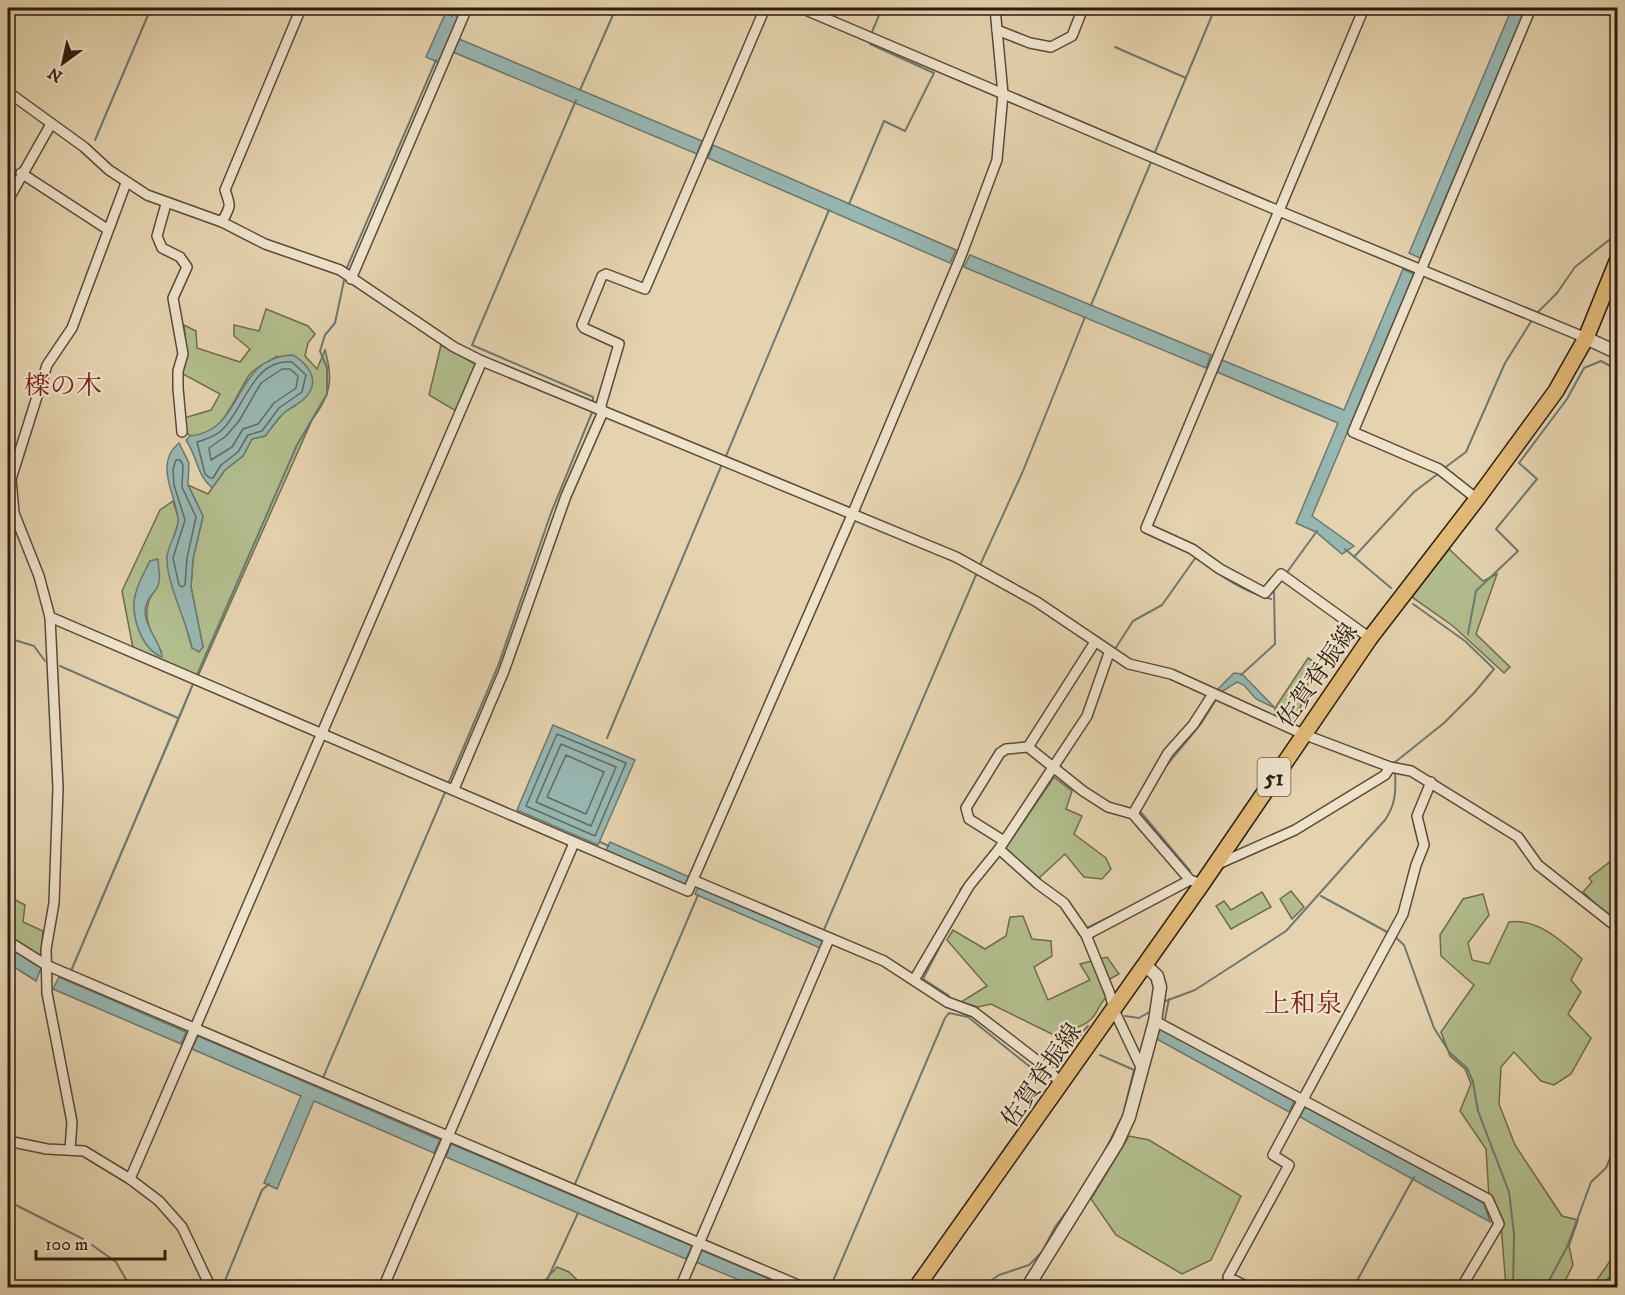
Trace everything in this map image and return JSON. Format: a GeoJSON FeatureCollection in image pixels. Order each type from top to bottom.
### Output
{"type":"FeatureCollection","features":[{"type":"Feature","properties":{"kind":"main road","name":"佐賀脊振線"},"geometry":{"type":"LineString","coordinates":[[916,1287],[1058,1079],[1114,1010],[1145,966],[1196,882],[1215,865],[1370,638],[1477,499],[1556,391],[1586,338],[1617,259]]}},
{"type":"Feature","properties":{"kind":"street"},"geometry":{"type":"LineString","coordinates":[[222,222],[231,200],[225,190],[301,8]]}},
{"type":"Feature","properties":{"kind":"street"},"geometry":{"type":"LineString","coordinates":[[351,279],[467,8]]}},
{"type":"Feature","properties":{"kind":"street"},"geometry":{"type":"LineString","coordinates":[[449,787],[504,670],[620,344],[582,325],[602,276],[606,274],[645,290],[765,8]]}},
{"type":"Feature","properties":{"kind":"street"},"geometry":{"type":"LineString","coordinates":[[801,8],[1617,353]]}},
{"type":"Feature","properties":{"kind":"street"},"geometry":{"type":"LineString","coordinates":[[50,617],[688,891],[852,515],[960,259],[997,160],[1003,94],[995,8]]}},
{"type":"Feature","properties":{"kind":"street"},"geometry":{"type":"LineString","coordinates":[[997,30],[1030,43],[1051,47],[1072,36],[1083,8]]}},
{"type":"Feature","properties":{"kind":"street"},"geometry":{"type":"LineString","coordinates":[[1364,8],[1146,528],[1192,549],[1220,569],[1265,593],[1284,575],[1306,594],[1370,638]]}},
{"type":"Feature","properties":{"kind":"street"},"geometry":{"type":"LineString","coordinates":[[1477,499],[1442,470],[1353,432],[1415,267],[1531,8]]}},
{"type":"Feature","properties":{"kind":"street"},"geometry":{"type":"LineString","coordinates":[[8,92],[126,183],[166,204],[222,222],[265,244],[340,270],[454,347],[482,361],[980,569],[1037,602],[1109,653],[1129,664],[1171,674],[1303,734],[1390,767],[1400,767],[1431,782],[1518,837],[1539,865],[1617,928]]}},
{"type":"Feature","properties":{"kind":"street"},"geometry":{"type":"LineString","coordinates":[[8,200],[21,172],[51,124]]}},
{"type":"Feature","properties":{"kind":"street"},"geometry":{"type":"LineString","coordinates":[[21,172],[107,230]]}},
{"type":"Feature","properties":{"kind":"street"},"geometry":{"type":"LineString","coordinates":[[70,1150],[72,1122],[46,969],[46,949],[54,903],[58,788],[50,617],[39,576],[14,513],[11,479],[47,365],[72,328],[126,183]]}},
{"type":"Feature","properties":{"kind":"street"},"geometry":{"type":"LineString","coordinates":[[166,204],[157,236],[162,248],[180,257],[187,267],[173,298],[183,354],[178,371],[182,432]]}},
{"type":"Feature","properties":{"kind":"street"},"geometry":{"type":"LineString","coordinates":[[130,1179],[482,361]]}},
{"type":"Feature","properties":{"kind":"street"},"geometry":{"type":"LineString","coordinates":[[1028,747],[1095,642]]}},
{"type":"Feature","properties":{"kind":"street"},"geometry":{"type":"LineString","coordinates":[[914,980],[969,886],[1002,845],[1088,716],[1109,653]]}},
{"type":"Feature","properties":{"kind":"street"},"geometry":{"type":"LineString","coordinates":[[1133,814],[1168,753],[1193,725],[1213,693]]}},
{"type":"Feature","properties":{"kind":"street"},"geometry":{"type":"LineString","coordinates":[[1086,935],[1196,882],[1133,814],[1108,807],[1054,769],[1028,747],[1006,749],[1000,753],[966,808],[969,819],[1002,845],[1038,884],[1064,903],[1086,935],[1110,994],[1114,1010],[1141,1067]]}},
{"type":"Feature","properties":{"kind":"street"},"geometry":{"type":"LineString","coordinates":[[1215,865],[1296,830],[1385,775],[1390,767]]}},
{"type":"Feature","properties":{"kind":"street"},"geometry":{"type":"LineString","coordinates":[[1250,1287],[1228,1277],[1288,1165],[1273,1155],[1393,934],[1424,845],[1417,816],[1431,782]]}},
{"type":"Feature","properties":{"kind":"street"},"geometry":{"type":"LineString","coordinates":[[383,1287],[574,843]]}},
{"type":"Feature","properties":{"kind":"street"},"geometry":{"type":"LineString","coordinates":[[693,884],[884,961],[951,1003],[974,1012],[1058,1079]]}},
{"type":"Feature","properties":{"kind":"street"},"geometry":{"type":"LineString","coordinates":[[680,1287],[829,939]]}},
{"type":"Feature","properties":{"kind":"street"},"geometry":{"type":"LineString","coordinates":[[8,941],[46,969],[191,1037],[321,1082],[445,1144],[696,1250],[805,1287]]}},
{"type":"Feature","properties":{"kind":"street"},"geometry":{"type":"LineString","coordinates":[[1027,1287],[1117,1143],[1129,1117],[1156,1011],[1160,980],[1145,966]]}},
{"type":"Feature","properties":{"kind":"street"},"geometry":{"type":"LineString","coordinates":[[1156,1011],[1304,1100],[1488,1199],[1499,1224],[1461,1287]]}},
{"type":"Feature","properties":{"kind":"street"},"geometry":{"type":"LineString","coordinates":[[8,1141],[84,1151],[130,1179],[159,1200],[182,1227],[211,1287]]}},
{"type":"Feature","properties":{"kind":"green space"},"geometry":{"type":"Polygon","coordinates":[[[266,309],[308,326],[315,334],[308,343],[305,356],[317,369],[325,350],[330,379],[329,388],[312,420],[198,676],[133,648],[122,591],[160,510],[173,501],[179,520],[167,558],[192,648],[203,647],[191,587],[193,559],[203,516],[188,485],[208,494],[225,470],[243,456],[252,439],[265,436],[284,412],[295,406],[277,356],[250,374],[232,406],[216,428],[206,435],[195,437],[184,432],[184,418],[211,410],[220,394],[181,373],[187,353],[184,325],[196,331],[197,348],[240,362],[250,349],[234,336],[234,325],[259,331],[266,309]],[[157,560],[150,561],[135,600],[139,618],[162,653],[153,637],[147,612],[151,596],[157,588],[157,560]]]}},
{"type":"Feature","properties":{"kind":"green space"},"geometry":{"type":"Polygon","coordinates":[[[441,345],[477,365],[456,411],[429,395],[441,345]]]}},
{"type":"Feature","properties":{"kind":"green space"},"geometry":{"type":"Polygon","coordinates":[[[1449,549],[1483,581],[1497,574],[1476,634],[1510,667],[1504,673],[1453,626],[1412,597],[1449,549]]]}},
{"type":"Feature","properties":{"kind":"green space"},"geometry":{"type":"Polygon","coordinates":[[[1308,658],[1322,667],[1309,681],[1294,727],[1275,719],[1275,708],[1308,658]]]}},
{"type":"Feature","properties":{"kind":"green space"},"geometry":{"type":"Polygon","coordinates":[[[1054,777],[1072,791],[1066,809],[1082,816],[1074,834],[1106,858],[1111,869],[1102,879],[1084,877],[1065,854],[1039,878],[1005,849],[1054,777]]]}},
{"type":"Feature","properties":{"kind":"green space"},"geometry":{"type":"Polygon","coordinates":[[[1615,858],[1617,859],[1617,924],[1583,892],[1592,882],[1589,878],[1615,858]]]}},
{"type":"Feature","properties":{"kind":"green space"},"geometry":{"type":"Polygon","coordinates":[[[1291,891],[1304,907],[1292,919],[1280,899],[1291,891]]]}},
{"type":"Feature","properties":{"kind":"green space"},"geometry":{"type":"Polygon","coordinates":[[[1262,892],[1271,907],[1231,929],[1216,906],[1224,901],[1231,910],[1262,892]]]}},
{"type":"Feature","properties":{"kind":"green space"},"geometry":{"type":"Polygon","coordinates":[[[1483,894],[1489,915],[1468,943],[1472,960],[1489,964],[1509,922],[1539,927],[1582,959],[1571,980],[1581,992],[1568,1014],[1591,1038],[1571,1074],[1554,1085],[1541,1081],[1514,1052],[1501,1067],[1499,1104],[1515,1145],[1562,1216],[1578,1220],[1569,1246],[1573,1265],[1562,1287],[1506,1287],[1501,1225],[1489,1197],[1486,1149],[1460,1111],[1471,1084],[1465,1069],[1450,1056],[1441,1032],[1474,985],[1441,956],[1440,935],[1463,899],[1483,894]]]}},
{"type":"Feature","properties":{"kind":"green space"},"geometry":{"type":"Polygon","coordinates":[[[8,896],[25,905],[23,922],[43,931],[41,956],[8,935],[8,896]]]}},
{"type":"Feature","properties":{"kind":"green space"},"geometry":{"type":"Polygon","coordinates":[[[1023,916],[1032,939],[1051,941],[1052,956],[1034,967],[1048,1000],[1090,980],[1080,964],[1107,957],[1119,974],[1108,980],[1108,996],[1093,1017],[1060,1038],[991,1004],[978,1007],[961,1002],[987,986],[947,940],[953,930],[985,949],[1006,936],[1010,917],[1023,916]]]}},
{"type":"Feature","properties":{"kind":"green space"},"geometry":{"type":"Polygon","coordinates":[[[1129,1136],[1149,1140],[1241,1196],[1211,1260],[1182,1274],[1116,1235],[1091,1199],[1129,1136]]]}},
{"type":"Feature","properties":{"kind":"green space"},"geometry":{"type":"Polygon","coordinates":[[[1617,1251],[1617,1287],[1592,1287],[1617,1251]]]}},
{"type":"Feature","properties":{"kind":"green space"},"geometry":{"type":"Polygon","coordinates":[[[557,1267],[569,1272],[584,1287],[539,1287],[557,1267]]]}},
{"type":"Feature","properties":{"kind":"water"},"geometry":{"type":"Polygon","coordinates":[[[1512,8],[1526,8],[1420,258],[1409,253],[1512,8]]]}},
{"type":"Feature","properties":{"kind":"water"},"geometry":{"type":"Polygon","coordinates":[[[446,12],[459,17],[439,63],[426,57],[446,12]]]}},
{"type":"Feature","properties":{"kind":"water"},"geometry":{"type":"Polygon","coordinates":[[[459,39],[702,141],[697,154],[453,52],[459,39]]]}},
{"type":"Feature","properties":{"kind":"water"},"geometry":{"type":"Polygon","coordinates":[[[713,145],[956,250],[950,263],[708,158],[713,145]]]}},
{"type":"Feature","properties":{"kind":"water"},"geometry":{"type":"Polygon","coordinates":[[[970,255],[1211,355],[1206,368],[964,267],[970,255]]]}},
{"type":"Feature","properties":{"kind":"water"},"geometry":{"type":"Polygon","coordinates":[[[1403,269],[1414,274],[1312,516],[1354,546],[1342,554],[1316,532],[1296,523],[1338,423],[1217,372],[1222,360],[1344,410],[1403,269]]]}},
{"type":"Feature","properties":{"kind":"water"},"geometry":{"type":"Polygon","coordinates":[[[293,355],[311,373],[310,391],[303,400],[280,416],[265,436],[252,439],[243,456],[225,470],[212,488],[203,477],[186,440],[190,436],[208,431],[221,422],[248,380],[259,368],[273,359],[293,355]]]}},
{"type":"Feature","properties":{"kind":"water"},"geometry":{"type":"Polygon","coordinates":[[[179,443],[189,463],[188,485],[203,516],[193,559],[191,587],[203,647],[199,652],[192,648],[173,590],[167,558],[178,518],[167,469],[172,451],[179,443]]]}},
{"type":"Feature","properties":{"kind":"water"},"geometry":{"type":"Polygon","coordinates":[[[158,559],[160,578],[157,588],[147,602],[145,613],[162,657],[148,646],[143,638],[138,629],[134,610],[134,600],[140,580],[150,561],[158,559]]]}},
{"type":"Feature","properties":{"kind":"water"},"geometry":{"type":"Polygon","coordinates":[[[1234,673],[1242,674],[1275,708],[1256,699],[1244,685],[1237,682],[1221,692],[1201,724],[1155,780],[1217,690],[1234,673]]]}},
{"type":"Feature","properties":{"kind":"water"},"geometry":{"type":"Polygon","coordinates":[[[553,725],[635,760],[598,845],[517,810],[553,725]]]}},
{"type":"Feature","properties":{"kind":"water"},"geometry":{"type":"Polygon","coordinates":[[[610,842],[689,877],[686,885],[606,850],[610,842]]]}},
{"type":"Feature","properties":{"kind":"water"},"geometry":{"type":"Polygon","coordinates":[[[698,887],[823,941],[820,948],[695,894],[698,887]]]}},
{"type":"Feature","properties":{"kind":"water"},"geometry":{"type":"Polygon","coordinates":[[[8,947],[41,968],[36,981],[8,963],[8,947]]]}},
{"type":"Feature","properties":{"kind":"water"},"geometry":{"type":"Polygon","coordinates":[[[59,977],[186,1032],[181,1044],[53,989],[59,977]]]}},
{"type":"Feature","properties":{"kind":"water"},"geometry":{"type":"Polygon","coordinates":[[[1160,1027],[1295,1100],[1289,1112],[1157,1039],[1160,1027]]]}},
{"type":"Feature","properties":{"kind":"water"},"geometry":{"type":"Polygon","coordinates":[[[198,1036],[440,1140],[434,1153],[314,1101],[277,1189],[264,1183],[301,1096],[192,1049],[198,1036]]]}},
{"type":"Feature","properties":{"kind":"water"},"geometry":{"type":"Polygon","coordinates":[[[1306,1105],[1484,1203],[1490,1222],[1300,1117],[1306,1105]]]}},
{"type":"Feature","properties":{"kind":"water"},"geometry":{"type":"Polygon","coordinates":[[[451,1144],[692,1246],[686,1259],[446,1157],[451,1144]]]}},
{"type":"Feature","properties":{"kind":"water"},"geometry":{"type":"Polygon","coordinates":[[[701,1250],[788,1287],[756,1287],[696,1262],[701,1250]]]}},
{"type":"Feature","properties":{"kind":"waterway"},"geometry":{"type":"LineString","coordinates":[[95,140],[151,8]]}},
{"type":"Feature","properties":{"kind":"waterway"},"geometry":{"type":"LineString","coordinates":[[452,16],[455,8]]}},
{"type":"Feature","properties":{"kind":"waterway"},"geometry":{"type":"LineString","coordinates":[[580,90],[616,8]]}},
{"type":"Feature","properties":{"kind":"waterway"},"geometry":{"type":"LineString","coordinates":[[872,32],[882,8]]}},
{"type":"Feature","properties":{"kind":"waterway"},"geometry":{"type":"LineString","coordinates":[[1155,152],[1215,8]]}},
{"type":"Feature","properties":{"kind":"waterway"},"geometry":{"type":"LineString","coordinates":[[849,204],[884,121],[905,131],[934,73],[870,44]]}},
{"type":"Feature","properties":{"kind":"waterway"},"geometry":{"type":"LineString","coordinates":[[1115,47],[1186,78]]}},
{"type":"Feature","properties":{"kind":"waterway"},"geometry":{"type":"LineString","coordinates":[[346,270],[436,60]]}},
{"type":"Feature","properties":{"kind":"waterway"},"geometry":{"type":"LineString","coordinates":[[576,100],[472,345],[593,397],[593,404]]}},
{"type":"Feature","properties":{"kind":"waterway"},"geometry":{"type":"LineString","coordinates":[[1091,305],[1151,162]]}},
{"type":"Feature","properties":{"kind":"waterway"},"geometry":{"type":"LineString","coordinates":[[726,456],[829,210]]}},
{"type":"Feature","properties":{"kind":"waterway"},"geometry":{"type":"LineString","coordinates":[[1538,312],[1557,293],[1575,267],[1609,240]]}},
{"type":"Feature","properties":{"kind":"waterway"},"geometry":{"type":"LineString","coordinates":[[197,675],[297,445],[327,394],[327,368],[320,351],[325,335],[335,323],[345,276]]}},
{"type":"Feature","properties":{"kind":"waterway"},"geometry":{"type":"LineString","coordinates":[[1618,295],[1611,313],[1613,330],[1618,332]]}},
{"type":"Feature","properties":{"kind":"waterway"},"geometry":{"type":"LineString","coordinates":[[981,563],[1023,471],[1085,317]]}},
{"type":"Feature","properties":{"kind":"waterway"},"geometry":{"type":"LineString","coordinates":[[1443,469],[1466,452],[1505,363],[1532,320]]}},
{"type":"Feature","properties":{"kind":"waterway"},"geometry":{"type":"LineString","coordinates":[[1468,634],[1476,591],[1518,551],[1496,529],[1537,479],[1519,463],[1567,399],[1584,368],[1601,361],[1612,367]]}},
{"type":"Feature","properties":{"kind":"waterway"},"geometry":{"type":"LineString","coordinates":[[448,784],[498,666],[551,513],[593,410]]}},
{"type":"Feature","properties":{"kind":"waterway"},"geometry":{"type":"LineString","coordinates":[[607,738],[722,464]]}},
{"type":"Feature","properties":{"kind":"waterway"},"geometry":{"type":"LineString","coordinates":[[1354,557],[1414,492],[1439,473]]}},
{"type":"Feature","properties":{"kind":"waterway"},"geometry":{"type":"LineString","coordinates":[[1285,575],[1317,531]]}},
{"type":"Feature","properties":{"kind":"waterway"},"geometry":{"type":"LineString","coordinates":[[1345,549],[1391,588]]}},
{"type":"Feature","properties":{"kind":"waterway"},"geometry":{"type":"LineString","coordinates":[[1115,649],[1133,621],[1162,605],[1196,557]]}},
{"type":"Feature","properties":{"kind":"waterway"},"geometry":{"type":"LineString","coordinates":[[1201,560],[1234,583],[1271,599]]}},
{"type":"Feature","properties":{"kind":"waterway"},"geometry":{"type":"LineString","coordinates":[[823,932],[976,575]]}},
{"type":"Feature","properties":{"kind":"waterway"},"geometry":{"type":"LineString","coordinates":[[1241,675],[1275,644],[1274,589]]}},
{"type":"Feature","properties":{"kind":"waterway"},"geometry":{"type":"LineString","coordinates":[[1394,763],[1444,723],[1494,669],[1465,641],[1413,604]]}},
{"type":"Feature","properties":{"kind":"waterway"},"geometry":{"type":"LineString","coordinates":[[8,638],[34,646],[45,661]]}},
{"type":"Feature","properties":{"kind":"waterway"},"geometry":{"type":"LineString","coordinates":[[60,666],[178,718]]}},
{"type":"Feature","properties":{"kind":"waterway"},"geometry":{"type":"LineString","coordinates":[[193,684],[179,718],[71,971],[193,684]]}},
{"type":"Feature","properties":{"kind":"waterway"},"geometry":{"type":"LineString","coordinates":[[1059,768],[1065,757]]}},
{"type":"Feature","properties":{"kind":"waterway"},"geometry":{"type":"LineString","coordinates":[[1163,1002],[1195,990],[1286,931],[1385,820],[1394,797],[1395,772]]}},
{"type":"Feature","properties":{"kind":"waterway"},"geometry":{"type":"LineString","coordinates":[[322,1080],[446,790]]}},
{"type":"Feature","properties":{"kind":"waterway"},"geometry":{"type":"LineString","coordinates":[[1139,810],[1190,871]]}},
{"type":"Feature","properties":{"kind":"waterway"},"geometry":{"type":"LineString","coordinates":[[600,842],[609,846]]}},
{"type":"Feature","properties":{"kind":"waterway"},"geometry":{"type":"LineString","coordinates":[[973,874],[997,844]]}},
{"type":"Feature","properties":{"kind":"waterway"},"geometry":{"type":"LineString","coordinates":[[960,890],[966,883]]}},
{"type":"Feature","properties":{"kind":"waterway"},"geometry":{"type":"LineString","coordinates":[[575,1184],[698,895]]}},
{"type":"Feature","properties":{"kind":"waterway"},"geometry":{"type":"LineString","coordinates":[[1321,896],[1389,933]]}},
{"type":"Feature","properties":{"kind":"waterway"},"geometry":{"type":"LineString","coordinates":[[1087,928],[1138,903]]}},
{"type":"Feature","properties":{"kind":"waterway"},"geometry":{"type":"LineString","coordinates":[[951,925],[923,979],[948,995],[952,1001]]}},
{"type":"Feature","properties":{"kind":"waterway"},"geometry":{"type":"LineString","coordinates":[[1394,936],[1404,945],[1434,1028],[1450,1053],[1467,1068],[1473,1082],[1478,1111],[1509,1192],[1514,1234],[1513,1288]]}},
{"type":"Feature","properties":{"kind":"waterway"},"geometry":{"type":"LineString","coordinates":[[1165,1019],[1169,999]]}},
{"type":"Feature","properties":{"kind":"waterway"},"geometry":{"type":"LineString","coordinates":[[1125,1016],[1139,1018],[1151,1011]]}},
{"type":"Feature","properties":{"kind":"waterway"},"geometry":{"type":"LineString","coordinates":[[830,1288],[949,1013],[968,1017],[1029,1066],[1040,1072],[1045,1070]]}},
{"type":"Feature","properties":{"kind":"waterway"},"geometry":{"type":"LineString","coordinates":[[1050,1067],[1062,1059],[1088,1026]]}},
{"type":"Feature","properties":{"kind":"waterway"},"geometry":{"type":"LineString","coordinates":[[1100,1055],[1134,1070],[1124,1111]]}},
{"type":"Feature","properties":{"kind":"waterway"},"geometry":{"type":"LineString","coordinates":[[1103,1154],[1121,1119]]}},
{"type":"Feature","properties":{"kind":"waterway"},"geometry":{"type":"LineString","coordinates":[[1545,1288],[1567,1247],[1591,1182],[1606,1168],[1618,1139]]}},
{"type":"Feature","properties":{"kind":"waterway"},"geometry":{"type":"LineString","coordinates":[[1353,1288],[1414,1177]]}},
{"type":"Feature","properties":{"kind":"waterway"},"geometry":{"type":"LineString","coordinates":[[222,1288],[262,1190],[269,1184]]}},
{"type":"Feature","properties":{"kind":"waterway"},"geometry":{"type":"LineString","coordinates":[[980,1288],[999,1275],[1029,1265],[1042,1252],[1055,1227],[1077,1197]]}},
{"type":"Feature","properties":{"kind":"waterway"},"geometry":{"type":"LineString","coordinates":[[8,1201],[83,1239]]}},
{"type":"Feature","properties":{"kind":"waterway"},"geometry":{"type":"LineString","coordinates":[[539,1288],[548,1278],[578,1213]]}},
{"type":"Feature","properties":{"kind":"waterway"},"geometry":{"type":"LineString","coordinates":[[92,1245],[116,1262],[131,1288]]}},
{"type":"Feature","properties":{"kind":"waterway"},"geometry":{"type":"LineString","coordinates":[[1600,1288],[1618,1267]]}},
{"type":"Feature","properties":{"kind":"district","name":"檪の木"},"geometry":{"type":"Point","coordinates":[63,385]}},
{"type":"Feature","properties":{"kind":"district","name":"上和泉"},"geometry":{"type":"Point","coordinates":[1303,1003]}}]}
